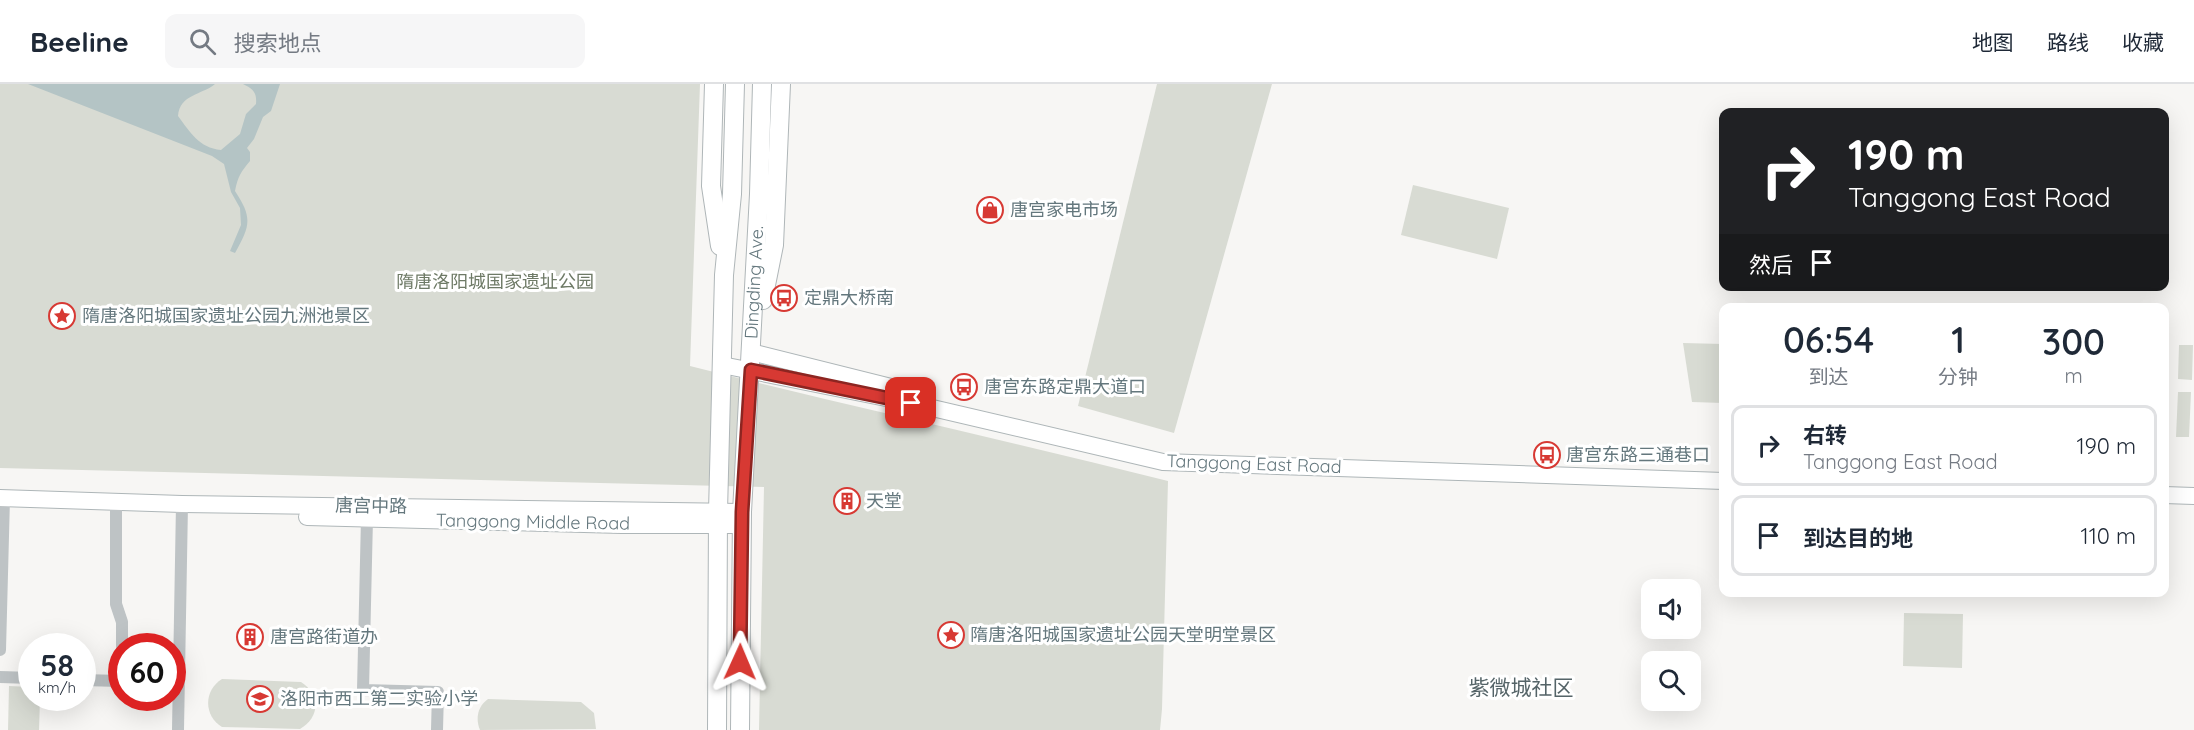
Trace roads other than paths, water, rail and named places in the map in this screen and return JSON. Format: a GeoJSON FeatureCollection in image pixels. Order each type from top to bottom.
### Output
{"type":"FeatureCollection","features":[{"type":"Feature","properties":{"kind":"main road"},"geometry":{"type":"LineString","coordinates":[[714,84],[711,186],[724,275]]}},
{"type":"Feature","properties":{"kind":"main road","name":"Dingding Ave."},"geometry":{"type":"LineString","coordinates":[[717,730],[718,519],[724,275],[732,194],[735,84]]}},
{"type":"Feature","properties":{"kind":"main road","name":"Dingding Ave."},"geometry":{"type":"LineString","coordinates":[[740,730],[742,519],[751,361],[768,193],[762,84]]}},
{"type":"Feature","properties":{"kind":"main road"},"geometry":{"type":"LineString","coordinates":[[768,193],[781,84]]}},
{"type":"Feature","properties":{"kind":"main road"},"geometry":{"type":"LineString","coordinates":[[713,198],[720,205],[725,205],[732,194]]}},
{"type":"Feature","properties":{"kind":"street","name":"Tanggong East Road"},"geometry":{"type":"LineString","coordinates":[[722,365],[751,361],[925,395],[1164,451],[1719,470]]}},
{"type":"Feature","properties":{"kind":"street","name":"Tanggong East Road"},"geometry":{"type":"LineString","coordinates":[[751,361],[911,403],[1163,462],[1719,481]]}},
{"type":"Feature","properties":{"kind":"street"},"geometry":{"type":"LineString","coordinates":[[2169,484],[2194,485]]}},
{"type":"Feature","properties":{"kind":"street"},"geometry":{"type":"LineString","coordinates":[[2169,495],[2194,496]]}},
{"type":"Feature","properties":{"kind":"street","name":"Tanggong Middle Road"},"geometry":{"type":"LineString","coordinates":[[2,504],[182,509],[367,518],[718,519]]}},
{"type":"Feature","properties":{"kind":"street"},"geometry":{"type":"LineString","coordinates":[[0,650],[2,504]]}},
{"type":"Feature","properties":{"kind":"street"},"geometry":{"type":"LineString","coordinates":[[116,507],[116,604],[122,622],[122,633]]}},
{"type":"Feature","properties":{"kind":"street","name":"唐宫中路"},"geometry":{"type":"LineString","coordinates":[[182,509],[742,519]]}},
{"type":"Feature","properties":{"kind":"street"},"geometry":{"type":"LineString","coordinates":[[178,730],[182,509]]}},
{"type":"Feature","properties":{"kind":"street"},"geometry":{"type":"LineString","coordinates":[[367,518],[363,690],[438,692],[437,730]]}},
{"type":"Feature","properties":{"kind":"street"},"geometry":{"type":"LineString","coordinates":[[0,677],[18,678]]}},
{"type":"Feature","properties":{"kind":"place","name":"唐宫家电市场"},"geometry":{"type":"Point","coordinates":[990,210]}},
{"type":"Feature","properties":{"kind":"place","name":"定鼎大桥南"},"geometry":{"type":"Point","coordinates":[784,298]}},
{"type":"Feature","properties":{"kind":"place","name":"隋唐洛阳城国家遗址公园九洲池景区"},"geometry":{"type":"Point","coordinates":[62,316]}},
{"type":"Feature","properties":{"kind":"place","name":"唐宫东路定鼎大道口"},"geometry":{"type":"Point","coordinates":[964,387]}},
{"type":"Feature","properties":{"kind":"place","name":"唐宫东路三通巷口"},"geometry":{"type":"Point","coordinates":[1547,455]}},
{"type":"Feature","properties":{"kind":"place","name":"天堂"},"geometry":{"type":"Point","coordinates":[847,501]}},
{"type":"Feature","properties":{"kind":"place","name":"隋唐洛阳城国家遗址公园天堂明堂景区"},"geometry":{"type":"Point","coordinates":[951,635]}},
{"type":"Feature","properties":{"kind":"place","name":"唐宫路街道办"},"geometry":{"type":"Point","coordinates":[250,637]}},
{"type":"Feature","properties":{"kind":"place","name":"洛阳市西工第二实验小学"},"geometry":{"type":"Point","coordinates":[260,699]}},
{"type":"Feature","properties":{"kind":"district","name":"紫微城社区"},"geometry":{"type":"Point","coordinates":[1521,688]}},
{"type":"Feature","properties":{"kind":"park label","name":"隋唐洛阳城国家遗址公园"},"geometry":{"type":"Point","coordinates":[495,282]}}]}
